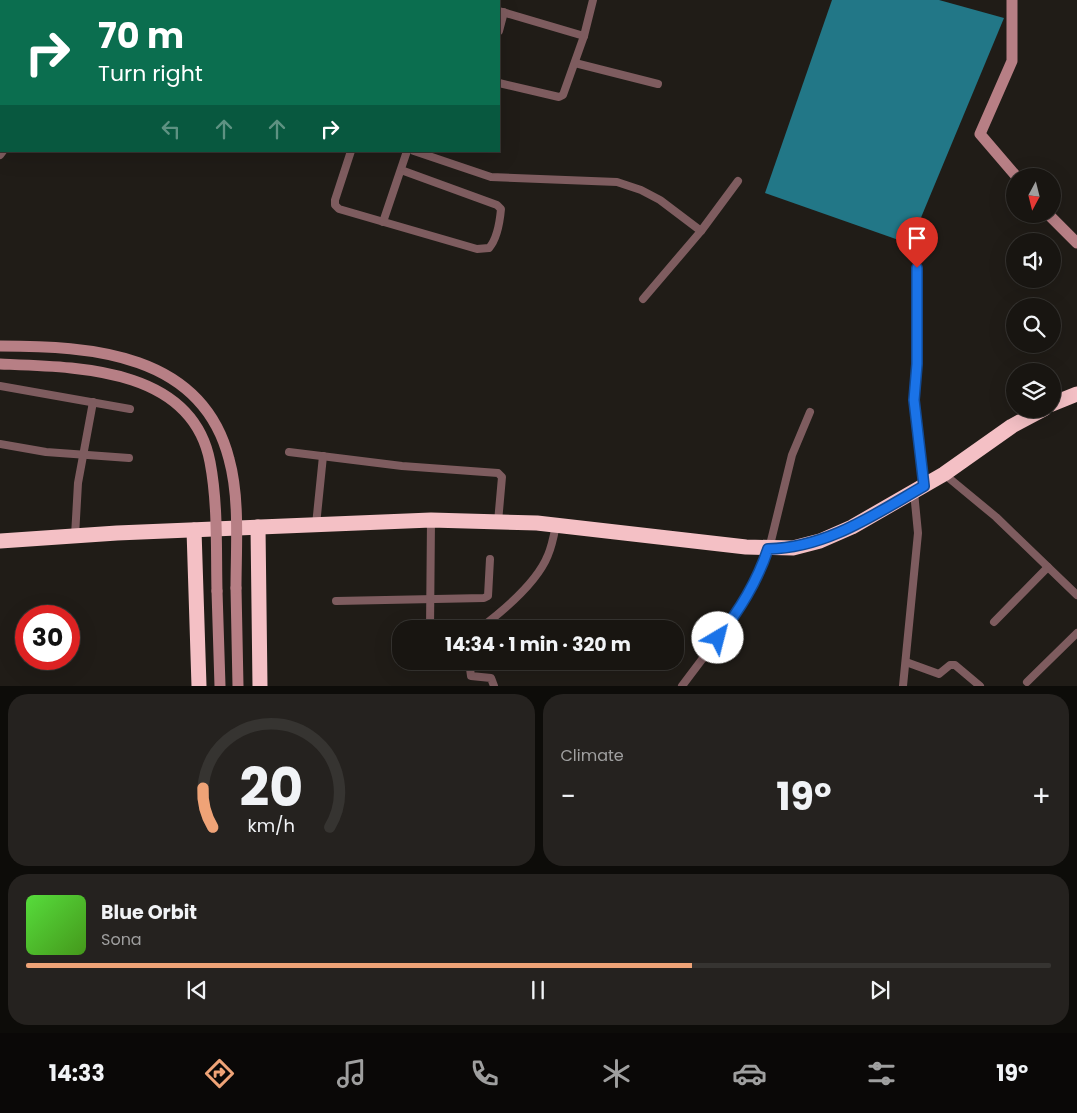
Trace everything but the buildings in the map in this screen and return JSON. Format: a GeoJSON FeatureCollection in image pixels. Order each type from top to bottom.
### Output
{"type":"FeatureCollection","features":[{"type":"Feature","properties":{"kind":"highway"},"geometry":{"type":"LineString","coordinates":[[1061,400],[1077,394]]}},
{"type":"Feature","properties":{"kind":"highway"},"geometry":{"type":"LineString","coordinates":[[0,542],[74,536],[432,520],[556,525],[768,549],[793,548],[820,541],[852,527],[944,474],[1012,426],[1027,418]]}},
{"type":"Feature","properties":{"kind":"highway"},"geometry":{"type":"LineString","coordinates":[[258,527],[260,686]]}},
{"type":"Feature","properties":{"kind":"highway"},"geometry":{"type":"LineString","coordinates":[[194,530],[199,686]]}},
{"type":"Feature","properties":{"kind":"main road"},"geometry":{"type":"LineString","coordinates":[[1009,168],[980,134],[1012,62],[1012,0]]}},
{"type":"Feature","properties":{"kind":"main road"},"geometry":{"type":"LineString","coordinates":[[1058,223],[1076,238]]}},
{"type":"Feature","properties":{"kind":"main road"},"geometry":{"type":"LineString","coordinates":[[0,346],[48,346],[96,350],[129,359],[158,372],[180,384],[196,397],[220,432],[229,459],[234,484],[238,686]]}},
{"type":"Feature","properties":{"kind":"main road"},"geometry":{"type":"LineString","coordinates":[[0,364],[46,366],[102,372],[150,387],[167,395],[194,420],[210,461],[214,486],[220,686]]}},
{"type":"Feature","properties":{"kind":"street"},"geometry":{"type":"LineString","coordinates":[[500,83],[559,97],[566,91],[584,36],[593,0]]}},
{"type":"Feature","properties":{"kind":"street"},"geometry":{"type":"LineString","coordinates":[[500,24],[502,11],[584,36]]}},
{"type":"Feature","properties":{"kind":"street"},"geometry":{"type":"LineString","coordinates":[[575,63],[658,84]]}},
{"type":"Feature","properties":{"kind":"street"},"geometry":{"type":"LineString","coordinates":[[350,152],[335,200],[335,205],[339,209],[477,249],[489,248],[493,244],[501,215],[501,209],[498,204],[401,170]]}},
{"type":"Feature","properties":{"kind":"street"},"geometry":{"type":"LineString","coordinates":[[383,222],[408,152]]}},
{"type":"Feature","properties":{"kind":"street"},"geometry":{"type":"LineString","coordinates":[[417,152],[491,177],[617,182],[641,190],[660,200],[701,231]]}},
{"type":"Feature","properties":{"kind":"street"},"geometry":{"type":"LineString","coordinates":[[643,299],[701,231],[738,181]]}},
{"type":"Feature","properties":{"kind":"street"},"geometry":{"type":"LineString","coordinates":[[903,686],[918,533],[919,488],[914,400],[917,356],[917,268]]}},
{"type":"Feature","properties":{"kind":"street"},"geometry":{"type":"LineString","coordinates":[[0,386],[130,409]]}},
{"type":"Feature","properties":{"kind":"street"},"geometry":{"type":"LineString","coordinates":[[74,536],[75,504],[82,454],[93,402]]}},
{"type":"Feature","properties":{"kind":"street"},"geometry":{"type":"LineString","coordinates":[[682,686],[740,610],[760,571],[768,549],[792,455],[810,412]]}},
{"type":"Feature","properties":{"kind":"street"},"geometry":{"type":"LineString","coordinates":[[0,444],[46,452],[129,458]]}},
{"type":"Feature","properties":{"kind":"street"},"geometry":{"type":"LineString","coordinates":[[289,452],[411,466],[498,473],[502,477],[498,522]]}},
{"type":"Feature","properties":{"kind":"street"},"geometry":{"type":"LineString","coordinates":[[316,525],[323,456]]}},
{"type":"Feature","properties":{"kind":"street"},"geometry":{"type":"LineString","coordinates":[[944,474],[996,517],[1077,595]]}},
{"type":"Feature","properties":{"kind":"street"},"geometry":{"type":"LineString","coordinates":[[430,620],[432,520]]}},
{"type":"Feature","properties":{"kind":"street"},"geometry":{"type":"LineString","coordinates":[[490,620],[519,595],[548,557],[556,525]]}},
{"type":"Feature","properties":{"kind":"street"},"geometry":{"type":"LineString","coordinates":[[336,601],[430,600],[488,596],[490,558]]}},
{"type":"Feature","properties":{"kind":"street"},"geometry":{"type":"LineString","coordinates":[[994,622],[1048,566]]}},
{"type":"Feature","properties":{"kind":"street"},"geometry":{"type":"LineString","coordinates":[[1027,682],[1077,632]]}},
{"type":"Feature","properties":{"kind":"street"},"geometry":{"type":"LineString","coordinates":[[906,662],[939,674],[950,665],[955,665],[980,686]]}},
{"type":"Feature","properties":{"kind":"street"},"geometry":{"type":"LineString","coordinates":[[470,670],[471,676],[488,676],[491,678],[494,686]]}},
{"type":"Feature","properties":{"kind":"water"},"geometry":{"type":"Polygon","coordinates":[[[832,0],[939,0],[1004,18],[910,244],[765,193],[832,0]]]}},
{"type":"Feature","properties":{"kind":"route"},"geometry":{"type":"LineString","coordinates":[[718,638],[740,610],[754,585],[768,549],[793,548],[820,541],[852,527],[924,486],[914,400],[918,341],[917,268]]}}]}
